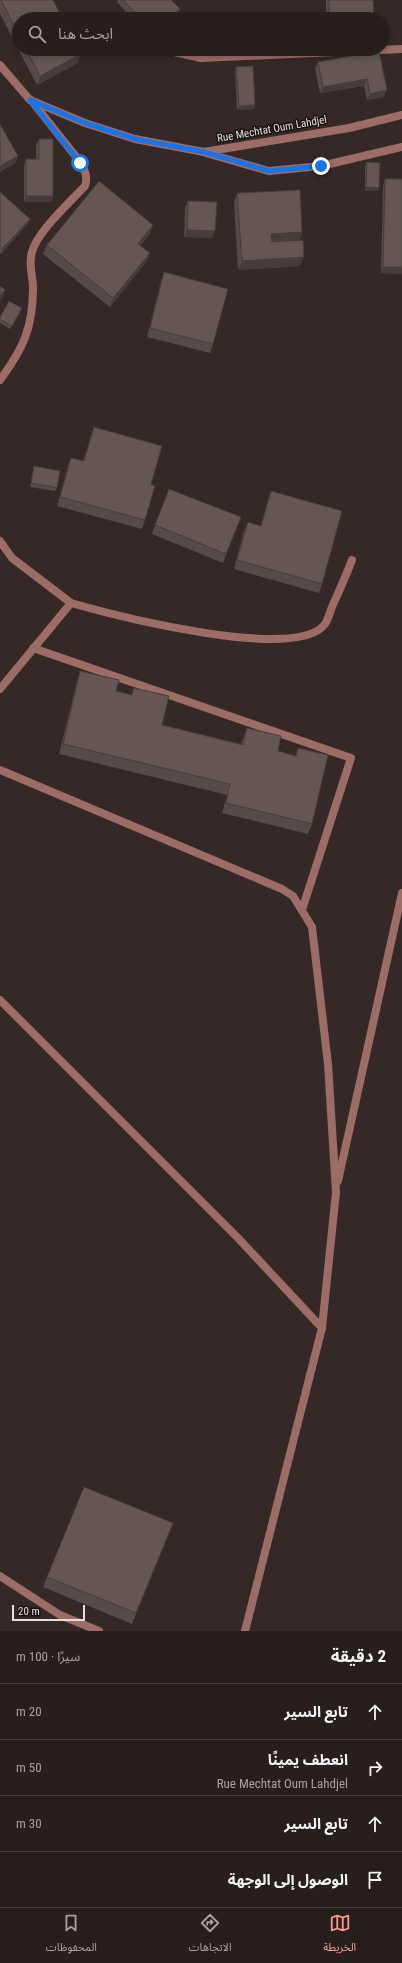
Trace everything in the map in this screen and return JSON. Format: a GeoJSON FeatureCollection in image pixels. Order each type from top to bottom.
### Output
{"type":"FeatureCollection","features":[{"type":"Feature","properties":{"kind":"street"},"geometry":{"type":"LineString","coordinates":[[390,50],[402,49]]}},
{"type":"Feature","properties":{"kind":"street"},"geometry":{"type":"LineString","coordinates":[[192,56],[201,58],[246,56]]}},
{"type":"Feature","properties":{"kind":"street","name":"Rue Mechtat Oum Lahdjel"},"geometry":{"type":"LineString","coordinates":[[0,65],[30,100],[85,123],[135,139],[204,152],[349,128],[402,115]]}},
{"type":"Feature","properties":{"kind":"street"},"geometry":{"type":"LineString","coordinates":[[0,380],[17,357],[31,324],[33,287],[30,262],[32,251],[38,239],[85,186],[86,181],[85,172],[80,163],[30,100]]}},
{"type":"Feature","properties":{"kind":"street"},"geometry":{"type":"LineString","coordinates":[[204,152],[269,171],[321,166],[402,147]]}},
{"type":"Feature","properties":{"kind":"street"},"geometry":{"type":"LineString","coordinates":[[0,541],[12,558],[71,603],[103,613],[225,636],[258,639],[295,638],[312,634],[325,624],[352,560]]}},
{"type":"Feature","properties":{"kind":"street"},"geometry":{"type":"LineString","coordinates":[[0,689],[71,603]]}},
{"type":"Feature","properties":{"kind":"street"},"geometry":{"type":"LineString","coordinates":[[33,648],[351,758],[302,910]]}},
{"type":"Feature","properties":{"kind":"street"},"geometry":{"type":"LineString","coordinates":[[0,770],[282,889],[293,896],[312,927],[328,1064],[336,1192]]}},
{"type":"Feature","properties":{"kind":"street"},"geometry":{"type":"LineString","coordinates":[[244,1631],[322,1328],[336,1192],[402,893]]}},
{"type":"Feature","properties":{"kind":"street"},"geometry":{"type":"LineString","coordinates":[[0,1000],[238,1238],[322,1328]]}},
{"type":"Feature","properties":{"kind":"street"},"geometry":{"type":"LineString","coordinates":[[0,1576],[60,1615],[99,1631]]}},
{"type":"Feature","properties":{"kind":"building"},"geometry":{"type":"Polygon","coordinates":[[[1,0],[53,0],[59,12],[12,12],[12,21],[1,0]]]}},
{"type":"Feature","properties":{"kind":"building"},"geometry":{"type":"Polygon","coordinates":[[[123,0],[171,0],[180,9],[177,12],[134,12],[123,0]]]}},
{"type":"Feature","properties":{"kind":"building"},"geometry":{"type":"Polygon","coordinates":[[[329,0],[373,0],[374,12],[329,12],[329,0]]]}},
{"type":"Feature","properties":{"kind":"building"},"geometry":{"type":"Polygon","coordinates":[[[30,56],[77,56],[40,76],[30,56]]]}},
{"type":"Feature","properties":{"kind":"building"},"geometry":{"type":"Polygon","coordinates":[[[351,56],[380,56],[387,90],[370,94],[367,79],[323,87],[318,62],[351,56]]]}},
{"type":"Feature","properties":{"kind":"building"},"geometry":{"type":"Polygon","coordinates":[[[253,66],[255,105],[239,106],[236,67],[253,66]]]}},
{"type":"Feature","properties":{"kind":"building"},"geometry":{"type":"Polygon","coordinates":[[[0,124],[18,156],[0,166],[0,124]]]}},
{"type":"Feature","properties":{"kind":"building"},"geometry":{"type":"Polygon","coordinates":[[[39,139],[53,139],[53,196],[26,196],[26,159],[39,159],[39,139]]]}},
{"type":"Feature","properties":{"kind":"building"},"geometry":{"type":"Polygon","coordinates":[[[367,162],[380,163],[379,188],[366,187],[367,162]]]}},
{"type":"Feature","properties":{"kind":"building"},"geometry":{"type":"Polygon","coordinates":[[[385,179],[402,179],[402,267],[383,267],[385,179]]]}},
{"type":"Feature","properties":{"kind":"building"},"geometry":{"type":"Polygon","coordinates":[[[99,181],[153,225],[138,244],[150,253],[113,298],[47,245],[99,181]]]}},
{"type":"Feature","properties":{"kind":"building"},"geometry":{"type":"Polygon","coordinates":[[[300,190],[302,232],[271,234],[272,242],[303,240],[304,257],[242,261],[237,193],[300,190]]]}},
{"type":"Feature","properties":{"kind":"building"},"geometry":{"type":"Polygon","coordinates":[[[0,192],[30,219],[3,248],[0,245],[0,192]]]}},
{"type":"Feature","properties":{"kind":"building"},"geometry":{"type":"Polygon","coordinates":[[[188,201],[217,202],[215,231],[187,230],[188,201]]]}},
{"type":"Feature","properties":{"kind":"building"},"geometry":{"type":"Polygon","coordinates":[[[164,272],[228,289],[213,344],[150,328],[164,272]]]}},
{"type":"Feature","properties":{"kind":"building"},"geometry":{"type":"Polygon","coordinates":[[[0,286],[5,290],[0,296],[0,286]]]}},
{"type":"Feature","properties":{"kind":"building"},"geometry":{"type":"Polygon","coordinates":[[[9,301],[22,308],[12,326],[0,319],[9,301]]]}},
{"type":"Feature","properties":{"kind":"building"},"geometry":{"type":"Polygon","coordinates":[[[94,427],[162,446],[151,484],[155,486],[145,520],[60,497],[71,458],[84,461],[94,427]]]}},
{"type":"Feature","properties":{"kind":"building"},"geometry":{"type":"Polygon","coordinates":[[[34,466],[60,471],[57,488],[31,483],[34,466]]]}},
{"type":"Feature","properties":{"kind":"building"},"geometry":{"type":"Polygon","coordinates":[[[169,489],[241,517],[226,554],[155,525],[169,489]]]}},
{"type":"Feature","properties":{"kind":"building"},"geometry":{"type":"Polygon","coordinates":[[[271,491],[342,511],[322,584],[237,560],[248,522],[261,526],[271,491]]]}},
{"type":"Feature","properties":{"kind":"building"},"geometry":{"type":"Polygon","coordinates":[[[80,671],[119,680],[116,691],[132,695],[134,688],[169,696],[162,725],[243,745],[247,728],[281,736],[278,751],[296,756],[298,748],[328,755],[312,824],[226,803],[230,784],[63,744],[80,671]]]}},
{"type":"Feature","properties":{"kind":"building"},"geometry":{"type":"Polygon","coordinates":[[[84,1487],[173,1523],[136,1613],[47,1577],[84,1487]]]}},
{"type":"Feature","properties":{"kind":"route"},"geometry":{"type":"LineString","coordinates":[[80,163],[30,100],[85,123],[135,139],[204,152],[269,171],[321,166]]}}]}
